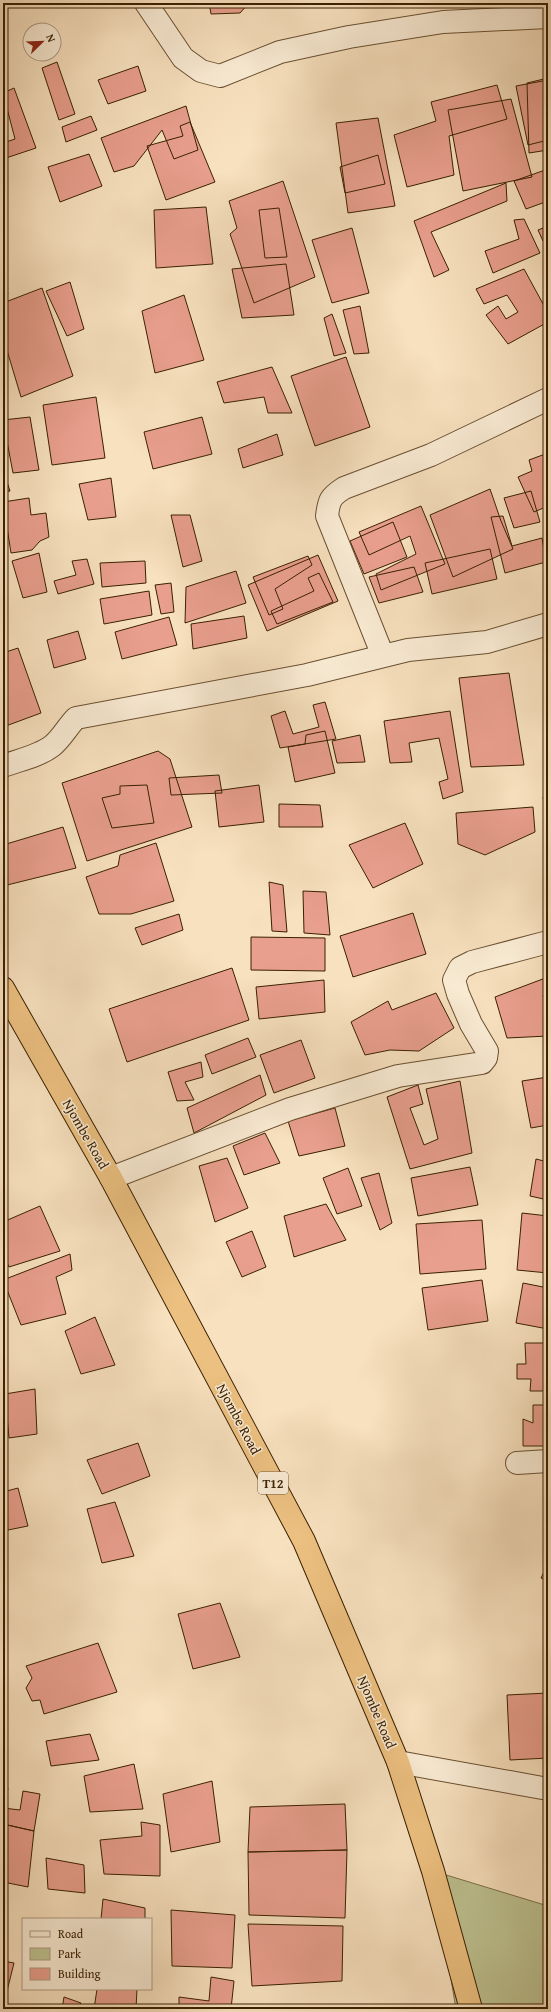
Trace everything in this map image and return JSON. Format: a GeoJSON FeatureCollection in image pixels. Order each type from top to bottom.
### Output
{"type":"FeatureCollection","features":[{"type":"Feature","properties":{"kind":"highway","name":"Njombe Road"},"geometry":{"type":"LineString","coordinates":[[3,988],[111,1178],[304,1541],[398,1762],[433,1870],[471,2009]]}},
{"type":"Feature","properties":{"kind":"street"},"geometry":{"type":"LineString","coordinates":[[146,3],[183,58],[201,71],[220,76],[280,52],[350,37],[444,22],[548,17]]}},
{"type":"Feature","properties":{"kind":"street"},"geometry":{"type":"LineString","coordinates":[[383,656],[327,516],[328,502],[334,494],[344,488],[432,455],[548,399]]}},
{"type":"Feature","properties":{"kind":"street"},"geometry":{"type":"LineString","coordinates":[[3,766],[44,751],[53,745],[76,718],[307,675],[408,650],[487,642],[548,624]]}},
{"type":"Feature","properties":{"kind":"street"},"geometry":{"type":"LineString","coordinates":[[111,1178],[290,1108],[398,1076],[482,1063],[486,1058],[487,1051],[471,1024],[458,994],[454,980],[460,968],[472,962],[548,942]]}},
{"type":"Feature","properties":{"kind":"street"},"geometry":{"type":"LineString","coordinates":[[517,1463],[548,1461]]}},
{"type":"Feature","properties":{"kind":"street"},"geometry":{"type":"LineString","coordinates":[[398,1762],[548,1789]]}},
{"type":"Feature","properties":{"kind":"green space"},"geometry":{"type":"Polygon","coordinates":[[[433,1871],[548,1906],[548,2009],[456,2009],[433,1871]]]}},
{"type":"Feature","properties":{"kind":"building"},"geometry":{"type":"Polygon","coordinates":[[[209,3],[249,3],[240,13],[211,14],[209,3]]]}},
{"type":"Feature","properties":{"kind":"building"},"geometry":{"type":"Polygon","coordinates":[[[57,62],[75,114],[59,120],[42,68],[57,62]]]}},
{"type":"Feature","properties":{"kind":"building"},"geometry":{"type":"Polygon","coordinates":[[[138,66],[146,91],[108,104],[98,80],[138,66]]]}},
{"type":"Feature","properties":{"kind":"building"},"geometry":{"type":"Polygon","coordinates":[[[548,78],[548,150],[529,153],[527,83],[548,78]]]}},
{"type":"Feature","properties":{"kind":"building"},"geometry":{"type":"Polygon","coordinates":[[[548,80],[548,140],[528,145],[516,86],[548,80]]]}},
{"type":"Feature","properties":{"kind":"building"},"geometry":{"type":"Polygon","coordinates":[[[497,85],[507,119],[449,136],[454,175],[407,187],[394,135],[436,121],[431,102],[497,85]]]}},
{"type":"Feature","properties":{"kind":"building"},"geometry":{"type":"Polygon","coordinates":[[[14,88],[36,148],[3,159],[3,143],[15,139],[3,93],[14,88]]]}},
{"type":"Feature","properties":{"kind":"building"},"geometry":{"type":"Polygon","coordinates":[[[511,99],[532,177],[463,191],[448,110],[511,99]]]}},
{"type":"Feature","properties":{"kind":"building"},"geometry":{"type":"Polygon","coordinates":[[[186,106],[198,150],[174,159],[162,130],[134,166],[114,172],[101,138],[186,106]]]}},
{"type":"Feature","properties":{"kind":"building"},"geometry":{"type":"Polygon","coordinates":[[[91,116],[97,130],[66,142],[62,127],[91,116]]]}},
{"type":"Feature","properties":{"kind":"building"},"geometry":{"type":"Polygon","coordinates":[[[378,118],[395,206],[348,213],[336,123],[378,118]]]}},
{"type":"Feature","properties":{"kind":"building"},"geometry":{"type":"Polygon","coordinates":[[[190,122],[215,182],[166,200],[147,146],[183,136],[180,126],[190,122]]]}},
{"type":"Feature","properties":{"kind":"building"},"geometry":{"type":"Polygon","coordinates":[[[89,154],[102,186],[60,202],[48,167],[89,154]]]}},
{"type":"Feature","properties":{"kind":"building"},"geometry":{"type":"Polygon","coordinates":[[[378,155],[385,184],[345,193],[340,167],[378,155]]]}},
{"type":"Feature","properties":{"kind":"building"},"geometry":{"type":"Polygon","coordinates":[[[548,169],[548,201],[526,209],[514,181],[548,169]]]}},
{"type":"Feature","properties":{"kind":"building"},"geometry":{"type":"Polygon","coordinates":[[[283,181],[315,277],[254,303],[230,234],[237,228],[229,201],[283,181]]]}},
{"type":"Feature","properties":{"kind":"building"},"geometry":{"type":"Polygon","coordinates":[[[506,183],[507,201],[431,232],[449,270],[434,277],[414,221],[506,183]]]}},
{"type":"Feature","properties":{"kind":"building"},"geometry":{"type":"Polygon","coordinates":[[[206,207],[213,264],[156,268],[154,210],[206,207]]]}},
{"type":"Feature","properties":{"kind":"building"},"geometry":{"type":"Polygon","coordinates":[[[279,208],[287,257],[265,258],[259,210],[279,208]]]}},
{"type":"Feature","properties":{"kind":"building"},"geometry":{"type":"Polygon","coordinates":[[[524,219],[540,253],[493,273],[485,251],[519,239],[514,220],[524,219]]]}},
{"type":"Feature","properties":{"kind":"building"},"geometry":{"type":"Polygon","coordinates":[[[548,226],[548,239],[543,241],[538,230],[548,226]]]}},
{"type":"Feature","properties":{"kind":"building"},"geometry":{"type":"Polygon","coordinates":[[[352,228],[369,293],[332,303],[312,240],[352,228]]]}},
{"type":"Feature","properties":{"kind":"building"},"geometry":{"type":"Polygon","coordinates":[[[286,264],[294,315],[242,318],[232,269],[286,264]]]}},
{"type":"Feature","properties":{"kind":"building"},"geometry":{"type":"Polygon","coordinates":[[[524,269],[548,313],[548,322],[508,344],[486,315],[498,306],[506,319],[518,312],[507,295],[484,304],[476,289],[524,269]]]}},
{"type":"Feature","properties":{"kind":"building"},"geometry":{"type":"Polygon","coordinates":[[[3,281],[8,294],[3,296],[3,281]]]}},
{"type":"Feature","properties":{"kind":"building"},"geometry":{"type":"Polygon","coordinates":[[[70,282],[84,329],[67,336],[46,291],[70,282]]]}},
{"type":"Feature","properties":{"kind":"building"},"geometry":{"type":"Polygon","coordinates":[[[42,288],[73,376],[21,397],[3,337],[3,303],[42,288]]]}},
{"type":"Feature","properties":{"kind":"building"},"geometry":{"type":"Polygon","coordinates":[[[184,295],[204,360],[155,373],[142,311],[184,295]]]}},
{"type":"Feature","properties":{"kind":"building"},"geometry":{"type":"Polygon","coordinates":[[[360,306],[369,353],[354,354],[343,310],[360,306]]]}},
{"type":"Feature","properties":{"kind":"building"},"geometry":{"type":"Polygon","coordinates":[[[332,314],[346,353],[334,356],[324,318],[332,314]]]}},
{"type":"Feature","properties":{"kind":"building"},"geometry":{"type":"Polygon","coordinates":[[[346,357],[370,427],[315,446],[291,376],[346,357]]]}},
{"type":"Feature","properties":{"kind":"building"},"geometry":{"type":"Polygon","coordinates":[[[272,367],[292,413],[268,413],[264,397],[224,403],[217,382],[272,367]]]}},
{"type":"Feature","properties":{"kind":"building"},"geometry":{"type":"Polygon","coordinates":[[[96,397],[105,458],[52,465],[43,405],[96,397]]]}},
{"type":"Feature","properties":{"kind":"building"},"geometry":{"type":"Polygon","coordinates":[[[30,417],[39,470],[13,473],[3,420],[30,417]]]}},
{"type":"Feature","properties":{"kind":"building"},"geometry":{"type":"Polygon","coordinates":[[[202,417],[212,454],[153,469],[144,432],[202,417]]]}},
{"type":"Feature","properties":{"kind":"building"},"geometry":{"type":"Polygon","coordinates":[[[277,434],[283,455],[243,468],[238,449],[277,434]]]}},
{"type":"Feature","properties":{"kind":"building"},"geometry":{"type":"Polygon","coordinates":[[[548,453],[548,506],[534,512],[518,477],[532,471],[529,460],[548,453]]]}},
{"type":"Feature","properties":{"kind":"building"},"geometry":{"type":"Polygon","coordinates":[[[111,478],[116,517],[88,520],[79,484],[111,478]]]}},
{"type":"Feature","properties":{"kind":"building"},"geometry":{"type":"Polygon","coordinates":[[[6,479],[10,491],[3,492],[3,480],[6,479]]]}},
{"type":"Feature","properties":{"kind":"building"},"geometry":{"type":"Polygon","coordinates":[[[490,489],[513,549],[453,577],[430,515],[490,489]]]}},
{"type":"Feature","properties":{"kind":"building"},"geometry":{"type":"Polygon","coordinates":[[[531,491],[540,522],[514,528],[504,498],[531,491]]]}},
{"type":"Feature","properties":{"kind":"building"},"geometry":{"type":"Polygon","coordinates":[[[29,498],[31,515],[46,513],[49,537],[40,541],[32,550],[11,553],[3,502],[29,498]]]}},
{"type":"Feature","properties":{"kind":"building"},"geometry":{"type":"Polygon","coordinates":[[[421,506],[445,564],[381,590],[376,574],[416,554],[410,536],[369,555],[359,532],[421,506]]]}},
{"type":"Feature","properties":{"kind":"building"},"geometry":{"type":"Polygon","coordinates":[[[171,515],[190,515],[202,561],[183,567],[171,515]]]}},
{"type":"Feature","properties":{"kind":"building"},"geometry":{"type":"Polygon","coordinates":[[[503,516],[512,546],[542,538],[546,562],[505,573],[491,517],[503,516]]]}},
{"type":"Feature","properties":{"kind":"building"},"geometry":{"type":"Polygon","coordinates":[[[393,522],[407,557],[364,574],[350,541],[393,522]]]}},
{"type":"Feature","properties":{"kind":"building"},"geometry":{"type":"Polygon","coordinates":[[[490,549],[497,579],[432,594],[425,563],[490,549]]]}},
{"type":"Feature","properties":{"kind":"building"},"geometry":{"type":"Polygon","coordinates":[[[39,553],[47,592],[23,598],[12,561],[39,553]]]}},
{"type":"Feature","properties":{"kind":"building"},"geometry":{"type":"Polygon","coordinates":[[[318,555],[338,601],[267,631],[248,585],[318,555]]]}},
{"type":"Feature","properties":{"kind":"building"},"geometry":{"type":"Polygon","coordinates":[[[308,556],[312,565],[275,589],[283,609],[269,615],[253,577],[308,556]]]}},
{"type":"Feature","properties":{"kind":"building"},"geometry":{"type":"Polygon","coordinates":[[[87,559],[94,584],[58,594],[54,581],[76,575],[72,561],[87,559]]]}},
{"type":"Feature","properties":{"kind":"building"},"geometry":{"type":"Polygon","coordinates":[[[145,561],[146,583],[102,587],[100,563],[145,561]]]}},
{"type":"Feature","properties":{"kind":"building"},"geometry":{"type":"Polygon","coordinates":[[[414,567],[423,592],[379,603],[369,577],[414,567]]]}},
{"type":"Feature","properties":{"kind":"building"},"geometry":{"type":"Polygon","coordinates":[[[236,571],[246,603],[185,623],[186,587],[236,571]]]}},
{"type":"Feature","properties":{"kind":"building"},"geometry":{"type":"Polygon","coordinates":[[[319,573],[333,602],[277,624],[271,611],[314,591],[308,578],[319,573]]]}},
{"type":"Feature","properties":{"kind":"building"},"geometry":{"type":"Polygon","coordinates":[[[171,583],[174,612],[161,614],[155,585],[171,583]]]}},
{"type":"Feature","properties":{"kind":"building"},"geometry":{"type":"Polygon","coordinates":[[[149,591],[152,615],[104,624],[100,599],[149,591]]]}},
{"type":"Feature","properties":{"kind":"building"},"geometry":{"type":"Polygon","coordinates":[[[244,616],[247,638],[193,649],[191,624],[244,616]]]}},
{"type":"Feature","properties":{"kind":"building"},"geometry":{"type":"Polygon","coordinates":[[[169,617],[177,645],[122,659],[115,632],[169,617]]]}},
{"type":"Feature","properties":{"kind":"building"},"geometry":{"type":"Polygon","coordinates":[[[78,631],[86,659],[54,668],[47,640],[78,631]]]}},
{"type":"Feature","properties":{"kind":"building"},"geometry":{"type":"Polygon","coordinates":[[[18,648],[41,713],[3,727],[3,653],[18,648]]]}},
{"type":"Feature","properties":{"kind":"building"},"geometry":{"type":"Polygon","coordinates":[[[509,673],[524,765],[471,767],[459,678],[509,673]]]}},
{"type":"Feature","properties":{"kind":"building"},"geometry":{"type":"Polygon","coordinates":[[[325,702],[336,739],[280,748],[271,716],[285,711],[293,734],[319,727],[313,705],[325,702]]]}},
{"type":"Feature","properties":{"kind":"building"},"geometry":{"type":"Polygon","coordinates":[[[450,711],[463,792],[443,799],[439,782],[448,779],[439,738],[409,743],[412,762],[390,763],[384,721],[450,711]]]}},
{"type":"Feature","properties":{"kind":"building"},"geometry":{"type":"Polygon","coordinates":[[[325,731],[335,773],[295,782],[288,747],[305,744],[306,735],[325,731]]]}},
{"type":"Feature","properties":{"kind":"building"},"geometry":{"type":"Polygon","coordinates":[[[360,735],[365,762],[337,763],[332,741],[360,735]]]}},
{"type":"Feature","properties":{"kind":"building"},"geometry":{"type":"Polygon","coordinates":[[[158,751],[170,759],[192,827],[87,861],[62,783],[158,751]]]}},
{"type":"Feature","properties":{"kind":"building"},"geometry":{"type":"Polygon","coordinates":[[[219,775],[222,793],[171,795],[169,778],[219,775]]]}},
{"type":"Feature","properties":{"kind":"building"},"geometry":{"type":"Polygon","coordinates":[[[147,785],[154,823],[112,828],[102,798],[120,794],[120,786],[147,785]]]}},
{"type":"Feature","properties":{"kind":"building"},"geometry":{"type":"Polygon","coordinates":[[[259,785],[264,822],[219,827],[215,791],[259,785]]]}},
{"type":"Feature","properties":{"kind":"building"},"geometry":{"type":"Polygon","coordinates":[[[548,796],[548,823],[543,797],[548,796]]]}},
{"type":"Feature","properties":{"kind":"building"},"geometry":{"type":"Polygon","coordinates":[[[279,804],[320,805],[323,827],[279,827],[279,804]]]}},
{"type":"Feature","properties":{"kind":"building"},"geometry":{"type":"Polygon","coordinates":[[[533,807],[535,832],[485,855],[458,844],[456,813],[533,807]]]}},
{"type":"Feature","properties":{"kind":"building"},"geometry":{"type":"Polygon","coordinates":[[[405,823],[423,864],[373,888],[349,845],[405,823]]]}},
{"type":"Feature","properties":{"kind":"building"},"geometry":{"type":"Polygon","coordinates":[[[63,827],[76,868],[3,886],[3,845],[63,827]]]}},
{"type":"Feature","properties":{"kind":"building"},"geometry":{"type":"Polygon","coordinates":[[[156,843],[174,901],[131,914],[99,914],[86,877],[118,866],[120,855],[156,843]]]}},
{"type":"Feature","properties":{"kind":"building"},"geometry":{"type":"Polygon","coordinates":[[[269,882],[283,885],[287,932],[272,931],[269,882]]]}},
{"type":"Feature","properties":{"kind":"building"},"geometry":{"type":"Polygon","coordinates":[[[303,891],[326,892],[330,935],[304,933],[303,891]]]}},
{"type":"Feature","properties":{"kind":"building"},"geometry":{"type":"Polygon","coordinates":[[[413,913],[426,954],[353,977],[340,936],[413,913]]]}},
{"type":"Feature","properties":{"kind":"building"},"geometry":{"type":"Polygon","coordinates":[[[179,914],[183,930],[142,945],[135,928],[179,914]]]}},
{"type":"Feature","properties":{"kind":"building"},"geometry":{"type":"Polygon","coordinates":[[[251,937],[325,938],[325,971],[251,970],[251,937]]]}},
{"type":"Feature","properties":{"kind":"building"},"geometry":{"type":"Polygon","coordinates":[[[232,968],[249,1020],[127,1062],[109,1009],[232,968]]]}},
{"type":"Feature","properties":{"kind":"building"},"geometry":{"type":"Polygon","coordinates":[[[548,977],[548,992],[543,995],[548,1013],[548,1036],[507,1038],[495,997],[548,977]]]}},
{"type":"Feature","properties":{"kind":"building"},"geometry":{"type":"Polygon","coordinates":[[[324,980],[325,1012],[259,1019],[256,987],[324,980]]]}},
{"type":"Feature","properties":{"kind":"building"},"geometry":{"type":"Polygon","coordinates":[[[436,993],[454,1028],[419,1051],[390,1050],[365,1055],[351,1022],[388,1001],[392,1010],[436,993]]]}},
{"type":"Feature","properties":{"kind":"building"},"geometry":{"type":"Polygon","coordinates":[[[248,1038],[256,1057],[212,1074],[205,1055],[248,1038]]]}},
{"type":"Feature","properties":{"kind":"building"},"geometry":{"type":"Polygon","coordinates":[[[301,1040],[315,1078],[274,1093],[260,1055],[301,1040]]]}},
{"type":"Feature","properties":{"kind":"building"},"geometry":{"type":"Polygon","coordinates":[[[201,1062],[203,1077],[185,1082],[194,1100],[177,1101],[168,1072],[201,1062]]]}},
{"type":"Feature","properties":{"kind":"building"},"geometry":{"type":"Polygon","coordinates":[[[260,1075],[266,1095],[194,1133],[187,1108],[260,1075]]]}},
{"type":"Feature","properties":{"kind":"building"},"geometry":{"type":"Polygon","coordinates":[[[548,1077],[548,1125],[531,1128],[522,1081],[548,1077]]]}},
{"type":"Feature","properties":{"kind":"building"},"geometry":{"type":"Polygon","coordinates":[[[460,1081],[472,1153],[410,1169],[387,1097],[418,1085],[423,1104],[410,1108],[424,1145],[438,1139],[426,1089],[460,1081]]]}},
{"type":"Feature","properties":{"kind":"building"},"geometry":{"type":"Polygon","coordinates":[[[335,1108],[345,1146],[299,1156],[288,1121],[335,1108]]]}},
{"type":"Feature","properties":{"kind":"building"},"geometry":{"type":"Polygon","coordinates":[[[265,1133],[280,1163],[244,1175],[233,1146],[265,1133]]]}},
{"type":"Feature","properties":{"kind":"building"},"geometry":{"type":"Polygon","coordinates":[[[227,1158],[248,1208],[215,1222],[199,1166],[227,1158]]]}},
{"type":"Feature","properties":{"kind":"building"},"geometry":{"type":"Polygon","coordinates":[[[536,1159],[548,1162],[548,1200],[530,1196],[536,1159]]]}},
{"type":"Feature","properties":{"kind":"building"},"geometry":{"type":"Polygon","coordinates":[[[470,1167],[478,1205],[418,1216],[411,1178],[470,1167]]]}},
{"type":"Feature","properties":{"kind":"building"},"geometry":{"type":"Polygon","coordinates":[[[348,1168],[362,1206],[337,1214],[323,1178],[348,1168]]]}},
{"type":"Feature","properties":{"kind":"building"},"geometry":{"type":"Polygon","coordinates":[[[379,1173],[392,1223],[380,1230],[361,1178],[379,1173]]]}},
{"type":"Feature","properties":{"kind":"building"},"geometry":{"type":"Polygon","coordinates":[[[326,1204],[346,1240],[294,1257],[284,1216],[326,1204]]]}},
{"type":"Feature","properties":{"kind":"building"},"geometry":{"type":"Polygon","coordinates":[[[40,1206],[60,1251],[9,1267],[3,1254],[3,1222],[40,1206]]]}},
{"type":"Feature","properties":{"kind":"building"},"geometry":{"type":"Polygon","coordinates":[[[522,1213],[548,1216],[548,1273],[517,1270],[522,1213]]]}},
{"type":"Feature","properties":{"kind":"building"},"geometry":{"type":"Polygon","coordinates":[[[482,1220],[486,1269],[420,1274],[416,1224],[482,1220]]]}},
{"type":"Feature","properties":{"kind":"building"},"geometry":{"type":"Polygon","coordinates":[[[252,1231],[266,1267],[242,1277],[226,1242],[252,1231]]]}},
{"type":"Feature","properties":{"kind":"building"},"geometry":{"type":"Polygon","coordinates":[[[70,1254],[72,1270],[56,1277],[66,1314],[21,1325],[3,1280],[70,1254]]]}},
{"type":"Feature","properties":{"kind":"building"},"geometry":{"type":"Polygon","coordinates":[[[482,1280],[488,1321],[428,1330],[422,1288],[482,1280]]]}},
{"type":"Feature","properties":{"kind":"building"},"geometry":{"type":"Polygon","coordinates":[[[523,1283],[548,1288],[548,1329],[516,1323],[523,1283]]]}},
{"type":"Feature","properties":{"kind":"building"},"geometry":{"type":"Polygon","coordinates":[[[95,1317],[115,1365],[81,1374],[65,1331],[95,1317]]]}},
{"type":"Feature","properties":{"kind":"building"},"geometry":{"type":"Polygon","coordinates":[[[525,1343],[548,1343],[548,1391],[530,1391],[531,1379],[517,1379],[517,1364],[526,1364],[525,1343]]]}},
{"type":"Feature","properties":{"kind":"building"},"geometry":{"type":"Polygon","coordinates":[[[35,1389],[37,1434],[9,1438],[5,1394],[35,1389]]]}},
{"type":"Feature","properties":{"kind":"building"},"geometry":{"type":"Polygon","coordinates":[[[533,1405],[548,1405],[548,1446],[523,1446],[523,1419],[533,1423],[533,1405]]]}},
{"type":"Feature","properties":{"kind":"building"},"geometry":{"type":"Polygon","coordinates":[[[138,1443],[150,1476],[102,1494],[87,1460],[138,1443]]]}},
{"type":"Feature","properties":{"kind":"building"},"geometry":{"type":"Polygon","coordinates":[[[18,1488],[28,1526],[3,1531],[3,1492],[18,1488]]]}},
{"type":"Feature","properties":{"kind":"building"},"geometry":{"type":"Polygon","coordinates":[[[115,1502],[134,1556],[102,1563],[87,1509],[115,1502]]]}},
{"type":"Feature","properties":{"kind":"building"},"geometry":{"type":"Polygon","coordinates":[[[3,1547],[7,1584],[3,1585],[3,1547]]]}},
{"type":"Feature","properties":{"kind":"building"},"geometry":{"type":"Polygon","coordinates":[[[548,1564],[548,1581],[541,1578],[548,1564]]]}},
{"type":"Feature","properties":{"kind":"building"},"geometry":{"type":"Polygon","coordinates":[[[220,1603],[240,1657],[193,1669],[178,1614],[220,1603]]]}},
{"type":"Feature","properties":{"kind":"building"},"geometry":{"type":"Polygon","coordinates":[[[98,1643],[117,1692],[44,1714],[40,1700],[32,1701],[26,1688],[32,1678],[26,1666],[98,1643]]]}},
{"type":"Feature","properties":{"kind":"building"},"geometry":{"type":"Polygon","coordinates":[[[548,1693],[548,1758],[510,1760],[507,1695],[548,1693]]]}},
{"type":"Feature","properties":{"kind":"building"},"geometry":{"type":"Polygon","coordinates":[[[90,1734],[99,1760],[51,1766],[46,1741],[90,1734]]]}},
{"type":"Feature","properties":{"kind":"building"},"geometry":{"type":"Polygon","coordinates":[[[134,1764],[143,1809],[90,1812],[84,1776],[134,1764]]]}},
{"type":"Feature","properties":{"kind":"building"},"geometry":{"type":"Polygon","coordinates":[[[212,1781],[220,1842],[171,1852],[163,1794],[212,1781]]]}},
{"type":"Feature","properties":{"kind":"building"},"geometry":{"type":"Polygon","coordinates":[[[3,1787],[8,1788],[3,1806],[3,1787]]]}},
{"type":"Feature","properties":{"kind":"building"},"geometry":{"type":"Polygon","coordinates":[[[23,1791],[40,1794],[34,1831],[3,1824],[3,1808],[20,1810],[23,1791]]]}},
{"type":"Feature","properties":{"kind":"building"},"geometry":{"type":"Polygon","coordinates":[[[345,1804],[347,1850],[248,1852],[250,1807],[345,1804]]]}},
{"type":"Feature","properties":{"kind":"building"},"geometry":{"type":"Polygon","coordinates":[[[141,1822],[160,1825],[160,1876],[104,1874],[100,1840],[142,1836],[141,1822]]]}},
{"type":"Feature","properties":{"kind":"building"},"geometry":{"type":"Polygon","coordinates":[[[3,1824],[34,1831],[28,1887],[3,1882],[3,1824]]]}},
{"type":"Feature","properties":{"kind":"building"},"geometry":{"type":"Polygon","coordinates":[[[347,1850],[345,1918],[249,1915],[248,1852],[347,1850]]]}},
{"type":"Feature","properties":{"kind":"building"},"geometry":{"type":"Polygon","coordinates":[[[46,1858],[84,1865],[85,1893],[48,1889],[46,1858]]]}},
{"type":"Feature","properties":{"kind":"building"},"geometry":{"type":"Polygon","coordinates":[[[103,1899],[145,1908],[145,1918],[101,1918],[103,1899]]]}},
{"type":"Feature","properties":{"kind":"building"},"geometry":{"type":"Polygon","coordinates":[[[171,1910],[235,1915],[232,1968],[172,1966],[171,1910]]]}},
{"type":"Feature","properties":{"kind":"building"},"geometry":{"type":"Polygon","coordinates":[[[248,1924],[343,1926],[342,1981],[252,1986],[248,1924]]]}},
{"type":"Feature","properties":{"kind":"building"},"geometry":{"type":"Polygon","coordinates":[[[3,1961],[14,1963],[3,2007],[3,1961]]]}},
{"type":"Feature","properties":{"kind":"building"},"geometry":{"type":"Polygon","coordinates":[[[211,1977],[234,1981],[231,2009],[179,2009],[179,1997],[209,2001],[211,1977]]]}},
{"type":"Feature","properties":{"kind":"building"},"geometry":{"type":"Polygon","coordinates":[[[97,1990],[137,1990],[136,2009],[94,2009],[97,1990]]]}},
{"type":"Feature","properties":{"kind":"building"},"geometry":{"type":"Polygon","coordinates":[[[64,1997],[81,2003],[80,2009],[62,2009],[64,1997]]]}}]}
